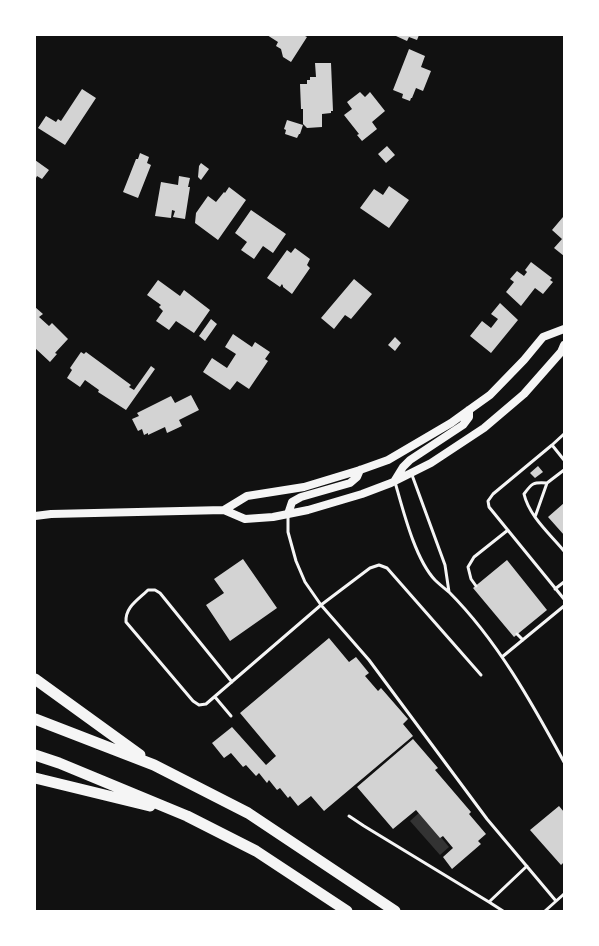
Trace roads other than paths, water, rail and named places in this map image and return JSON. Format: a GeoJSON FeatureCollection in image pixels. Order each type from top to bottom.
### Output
{"type":"FeatureCollection","features":[{"type":"Feature","properties":{"kind":"highway"},"geometry":{"type":"LineString","coordinates":[[35,679],[154,765]]}},
{"type":"Feature","properties":{"kind":"highway"},"geometry":{"type":"LineString","coordinates":[[35,719],[154,765],[248,813],[395,911]]}},
{"type":"Feature","properties":{"kind":"highway"},"geometry":{"type":"LineString","coordinates":[[35,755],[59,763],[188,816],[256,851],[347,911]]}},
{"type":"Feature","properties":{"kind":"highway"},"geometry":{"type":"LineString","coordinates":[[35,778],[188,816]]}},
{"type":"Feature","properties":{"kind":"main road"},"geometry":{"type":"LineString","coordinates":[[224,510],[247,496],[304,487],[388,460],[451,424],[490,394],[524,360],[543,338],[564,329]]}},
{"type":"Feature","properties":{"kind":"main road"},"geometry":{"type":"LineString","coordinates":[[35,516],[51,514],[224,510],[245,520],[273,517],[308,510],[362,494],[395,481],[431,463],[484,428],[524,394],[561,352],[564,345]]}},
{"type":"Feature","properties":{"kind":"main road"},"geometry":{"type":"LineString","coordinates":[[395,481],[410,460],[463,425],[469,417],[469,410]]}},
{"type":"Feature","properties":{"kind":"main road"},"geometry":{"type":"LineString","coordinates":[[288,514],[292,502],[301,497],[350,483],[357,476],[360,470]]}},
{"type":"Feature","properties":{"kind":"lane"},"geometry":{"type":"LineString","coordinates":[[564,434],[493,494],[488,501],[489,507],[564,599]]}},
{"type":"Feature","properties":{"kind":"lane"},"geometry":{"type":"LineString","coordinates":[[552,445],[564,460]]}},
{"type":"Feature","properties":{"kind":"lane"},"geometry":{"type":"LineString","coordinates":[[535,517],[547,483],[564,470]]}},
{"type":"Feature","properties":{"kind":"lane"},"geometry":{"type":"LineString","coordinates":[[411,473],[444,565],[449,592]]}},
{"type":"Feature","properties":{"kind":"lane"},"geometry":{"type":"LineString","coordinates":[[395,481],[412,538],[424,563],[434,579],[460,603],[502,657],[550,735],[564,762]]}},
{"type":"Feature","properties":{"kind":"lane"},"geometry":{"type":"LineString","coordinates":[[547,483],[536,482],[531,485],[524,494],[526,502],[535,517],[564,550]]}},
{"type":"Feature","properties":{"kind":"lane"},"geometry":{"type":"LineString","coordinates":[[288,514],[288,532],[296,560],[305,582],[321,605],[369,660],[487,819],[556,901]]}},
{"type":"Feature","properties":{"kind":"lane"},"geometry":{"type":"LineString","coordinates":[[476,586],[471,579],[468,567],[474,557],[508,530]]}},
{"type":"Feature","properties":{"kind":"lane"},"geometry":{"type":"LineString","coordinates":[[232,682],[160,593],[155,590],[148,590],[129,608],[126,614],[126,622],[193,701],[199,705],[206,704],[215,697],[321,605],[370,568],[379,565],[387,568],[481,675]]}},
{"type":"Feature","properties":{"kind":"lane"},"geometry":{"type":"LineString","coordinates":[[555,589],[564,582]]}},
{"type":"Feature","properties":{"kind":"lane"},"geometry":{"type":"LineString","coordinates":[[502,657],[564,606]]}},
{"type":"Feature","properties":{"kind":"lane"},"geometry":{"type":"LineString","coordinates":[[517,634],[523,640]]}},
{"type":"Feature","properties":{"kind":"lane"},"geometry":{"type":"LineString","coordinates":[[215,697],[231,716]]}},
{"type":"Feature","properties":{"kind":"lane"},"geometry":{"type":"LineString","coordinates":[[349,816],[503,911]]}},
{"type":"Feature","properties":{"kind":"lane"},"geometry":{"type":"LineString","coordinates":[[489,902],[526,866]]}},
{"type":"Feature","properties":{"kind":"lane"},"geometry":{"type":"LineString","coordinates":[[545,911],[564,894]]}}]}
